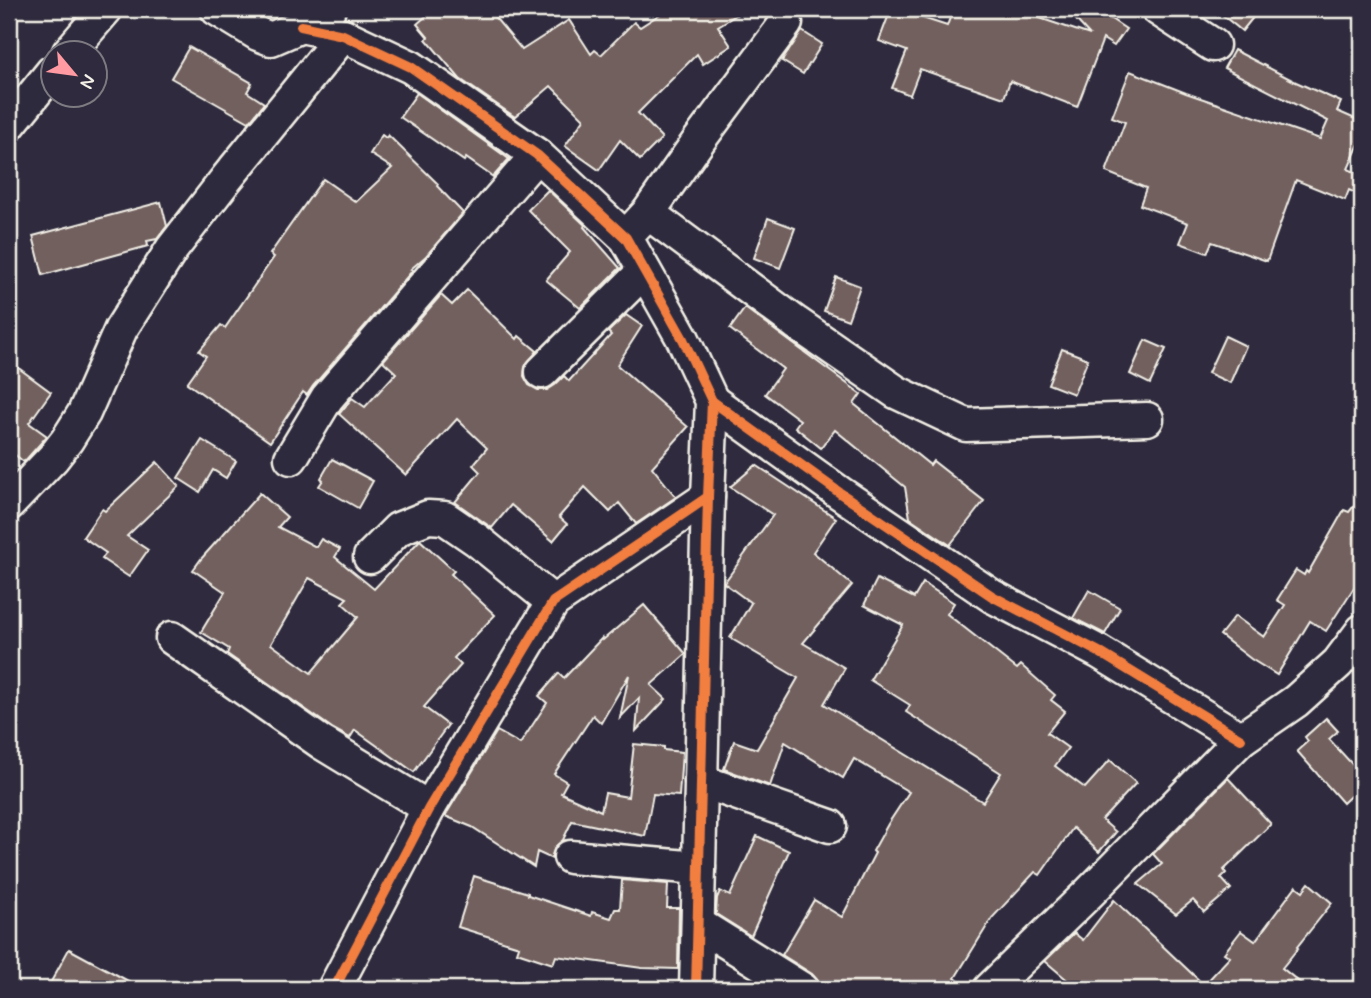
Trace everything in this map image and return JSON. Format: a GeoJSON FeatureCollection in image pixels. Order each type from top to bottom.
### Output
{"type":"FeatureCollection","features":[{"type":"Feature","properties":{"kind":"street"},"geometry":{"type":"LineString","coordinates":[[81,38],[106,9]]}},
{"type":"Feature","properties":{"kind":"street"},"geometry":{"type":"LineString","coordinates":[[217,9],[271,39],[301,26],[336,22],[411,67],[537,155],[626,238],[683,339],[712,401],[696,989]]}},
{"type":"Feature","properties":{"kind":"street"},"geometry":{"type":"LineString","coordinates":[[1158,9],[1213,44]]}},
{"type":"Feature","properties":{"kind":"street"},"geometry":{"type":"LineString","coordinates":[[9,504],[67,440],[84,413],[121,329],[172,250],[227,178],[336,22]]}},
{"type":"Feature","properties":{"kind":"street"},"geometry":{"type":"LineString","coordinates":[[626,238],[648,213],[786,23]]}},
{"type":"Feature","properties":{"kind":"street"},"geometry":{"type":"LineString","coordinates":[[9,125],[38,89]]}},
{"type":"Feature","properties":{"kind":"street"},"geometry":{"type":"LineString","coordinates":[[291,458],[327,398],[537,155]]}},
{"type":"Feature","properties":{"kind":"street"},"geometry":{"type":"LineString","coordinates":[[648,213],[896,393],[966,425],[1147,419]]}},
{"type":"Feature","properties":{"kind":"street"},"geometry":{"type":"LineString","coordinates":[[542,372],[644,271]]}},
{"type":"Feature","properties":{"kind":"street"},"geometry":{"type":"LineString","coordinates":[[712,401],[839,493],[992,596],[1099,652],[1241,739]]}},
{"type":"Feature","properties":{"kind":"street"},"geometry":{"type":"LineString","coordinates":[[334,989],[429,808],[553,602],[708,498]]}},
{"type":"Feature","properties":{"kind":"street"},"geometry":{"type":"LineString","coordinates":[[370,556],[398,529],[428,517],[444,518],[477,540],[553,602]]}},
{"type":"Feature","properties":{"kind":"street"},"geometry":{"type":"LineString","coordinates":[[990,989],[1241,739],[1296,701],[1338,663],[1362,631]]}},
{"type":"Feature","properties":{"kind":"street"},"geometry":{"type":"LineString","coordinates":[[172,638],[322,743],[429,808]]}},
{"type":"Feature","properties":{"kind":"street"},"geometry":{"type":"LineString","coordinates":[[701,781],[830,826]]}},
{"type":"Feature","properties":{"kind":"street"},"geometry":{"type":"LineString","coordinates":[[570,858],[699,868]]}},
{"type":"Feature","properties":{"kind":"street"},"geometry":{"type":"LineString","coordinates":[[698,923],[802,989]]}},
{"type":"Feature","properties":{"kind":"building"},"geometry":{"type":"Polygon","coordinates":[[[434,9],[488,9],[522,50],[569,20],[591,54],[595,50],[601,55],[634,22],[640,27],[668,9],[746,9],[718,26],[731,46],[703,64],[697,54],[638,113],[662,138],[640,160],[620,140],[599,170],[565,146],[584,119],[551,86],[515,117],[460,79],[426,39],[428,37],[417,24],[434,9]]]}},
{"type":"Feature","properties":{"kind":"building"},"geometry":{"type":"Polygon","coordinates":[[[891,9],[947,26],[953,9],[1013,9],[1090,35],[1066,9],[1096,9],[1126,29],[1114,46],[1103,39],[1077,107],[1010,81],[1004,98],[920,69],[910,95],[892,88],[907,51],[879,41],[891,9]]]}},
{"type":"Feature","properties":{"kind":"building"},"geometry":{"type":"Polygon","coordinates":[[[1215,9],[1260,9],[1242,31],[1215,9]]]}},
{"type":"Feature","properties":{"kind":"building"},"geometry":{"type":"Polygon","coordinates":[[[802,31],[822,44],[803,74],[782,61],[802,31]]]}},
{"type":"Feature","properties":{"kind":"building"},"geometry":{"type":"Polygon","coordinates":[[[189,47],[252,83],[247,92],[264,103],[249,122],[171,78],[189,47]]]}},
{"type":"Feature","properties":{"kind":"building"},"geometry":{"type":"Polygon","coordinates":[[[1234,50],[1341,102],[1337,111],[1362,122],[1362,137],[1348,169],[1362,175],[1362,196],[1349,190],[1345,200],[1296,180],[1267,261],[1212,242],[1207,253],[1180,243],[1188,223],[1140,205],[1146,188],[1106,172],[1125,122],[1112,117],[1130,71],[1320,139],[1328,121],[1224,68],[1234,50]]]}},
{"type":"Feature","properties":{"kind":"building"},"geometry":{"type":"Polygon","coordinates":[[[417,93],[509,159],[493,177],[466,158],[464,161],[400,117],[417,93]]]}},
{"type":"Feature","properties":{"kind":"building"},"geometry":{"type":"Polygon","coordinates":[[[382,135],[386,138],[388,135],[463,213],[426,256],[411,269],[413,270],[307,395],[303,392],[270,442],[187,383],[206,356],[199,351],[221,325],[225,328],[274,257],[270,254],[323,179],[356,202],[392,168],[370,154],[382,135]]]}},
{"type":"Feature","properties":{"kind":"building"},"geometry":{"type":"Polygon","coordinates":[[[548,190],[585,225],[620,268],[580,308],[546,280],[570,252],[528,210],[548,190]]]}},
{"type":"Feature","properties":{"kind":"building"},"geometry":{"type":"Polygon","coordinates":[[[161,202],[167,226],[157,239],[147,241],[148,246],[43,275],[33,236],[161,202]]]}},
{"type":"Feature","properties":{"kind":"building"},"geometry":{"type":"Polygon","coordinates":[[[768,218],[795,228],[780,268],[754,258],[768,218]]]}},
{"type":"Feature","properties":{"kind":"building"},"geometry":{"type":"Polygon","coordinates":[[[836,277],[860,286],[848,320],[824,311],[836,277]]]}},
{"type":"Feature","properties":{"kind":"building"},"geometry":{"type":"Polygon","coordinates":[[[467,290],[517,339],[519,336],[537,351],[525,367],[524,376],[529,385],[538,390],[547,390],[564,376],[569,381],[611,335],[608,332],[626,315],[642,326],[617,365],[688,427],[652,467],[676,497],[636,524],[619,503],[610,512],[585,487],[559,517],[567,524],[553,541],[511,505],[492,528],[455,502],[480,472],[473,465],[487,448],[457,419],[406,475],[339,414],[352,398],[365,407],[396,373],[383,361],[441,295],[452,305],[467,290]]]}},
{"type":"Feature","properties":{"kind":"building"},"geometry":{"type":"Polygon","coordinates":[[[745,308],[861,394],[854,404],[930,465],[933,461],[984,501],[950,545],[910,518],[905,487],[835,430],[821,448],[795,427],[800,420],[765,394],[783,369],[730,329],[745,308]]]}},
{"type":"Feature","properties":{"kind":"building"},"geometry":{"type":"Polygon","coordinates":[[[1225,336],[1246,346],[1230,383],[1208,373],[1225,336]]]}},
{"type":"Feature","properties":{"kind":"building"},"geometry":{"type":"Polygon","coordinates":[[[1145,340],[1166,349],[1150,384],[1130,374],[1145,340]]]}},
{"type":"Feature","properties":{"kind":"building"},"geometry":{"type":"Polygon","coordinates":[[[1062,349],[1088,359],[1074,394],[1048,384],[1062,349]]]}},
{"type":"Feature","properties":{"kind":"building"},"geometry":{"type":"Polygon","coordinates":[[[9,361],[51,392],[29,423],[47,436],[24,462],[9,450],[9,361]]]}},
{"type":"Feature","properties":{"kind":"building"},"geometry":{"type":"Polygon","coordinates":[[[202,440],[236,461],[226,478],[213,470],[200,492],[178,478],[202,440]]]}},
{"type":"Feature","properties":{"kind":"building"},"geometry":{"type":"Polygon","coordinates":[[[332,459],[373,481],[358,508],[319,486],[332,459]]]}},
{"type":"Feature","properties":{"kind":"building"},"geometry":{"type":"Polygon","coordinates":[[[157,462],[179,486],[127,536],[148,550],[129,577],[102,559],[106,553],[83,537],[102,509],[105,511],[157,462]]]}},
{"type":"Feature","properties":{"kind":"building"},"geometry":{"type":"Polygon","coordinates":[[[756,465],[836,518],[813,552],[852,585],[803,643],[845,668],[824,704],[983,802],[1001,773],[906,712],[910,705],[870,680],[903,625],[864,605],[877,579],[914,598],[923,583],[954,603],[947,614],[1017,669],[1021,665],[1055,695],[1051,700],[1065,711],[1047,733],[1068,748],[1055,766],[1085,788],[1110,760],[1136,783],[1102,820],[1116,832],[1099,852],[1073,828],[1040,875],[1035,872],[992,918],[955,978],[970,989],[820,989],[812,974],[782,955],[814,900],[842,917],[875,853],[873,851],[909,792],[854,759],[843,778],[785,742],[770,786],[724,769],[734,741],[757,749],[798,678],[730,638],[751,603],[724,583],[773,515],[730,487],[756,465]]]}},
{"type":"Feature","properties":{"kind":"building"},"geometry":{"type":"Polygon","coordinates":[[[260,493],[287,517],[278,527],[316,547],[321,539],[340,549],[335,557],[374,589],[420,540],[454,571],[451,574],[495,615],[454,658],[461,665],[424,707],[448,725],[414,772],[355,730],[350,738],[332,728],[227,654],[229,649],[201,632],[225,592],[193,570],[260,493]],[[309,578],[271,644],[311,673],[358,617],[342,603],[347,598],[309,578]]]}},
{"type":"Feature","properties":{"kind":"building"},"geometry":{"type":"Polygon","coordinates":[[[1362,496],[1362,575],[1326,631],[1310,621],[1277,675],[1220,635],[1235,616],[1264,637],[1285,605],[1277,600],[1296,570],[1304,575],[1306,571],[1308,573],[1344,510],[1349,512],[1362,496]]]}},
{"type":"Feature","properties":{"kind":"building"},"geometry":{"type":"Polygon","coordinates":[[[1089,590],[1120,608],[1105,634],[1073,618],[1089,590]]]}},
{"type":"Feature","properties":{"kind":"building"},"geometry":{"type":"Polygon","coordinates":[[[644,605],[686,654],[651,685],[666,699],[636,731],[639,698],[620,718],[629,675],[601,723],[593,715],[554,774],[567,782],[561,793],[601,811],[605,793],[628,797],[634,744],[682,752],[679,796],[653,794],[645,836],[572,821],[563,840],[555,847],[552,859],[537,852],[534,867],[472,827],[445,816],[497,731],[520,744],[547,703],[539,696],[559,673],[564,678],[602,638],[603,640],[644,605]]]}},
{"type":"Feature","properties":{"kind":"building"},"geometry":{"type":"Polygon","coordinates":[[[1326,718],[1338,731],[1329,739],[1362,775],[1362,785],[1343,803],[1297,751],[1308,741],[1305,737],[1326,718]]]}},
{"type":"Feature","properties":{"kind":"building"},"geometry":{"type":"Polygon","coordinates":[[[1228,778],[1271,824],[1224,870],[1226,873],[1221,878],[1231,889],[1204,912],[1193,900],[1176,914],[1138,884],[1162,864],[1153,854],[1228,778]]]}},
{"type":"Feature","properties":{"kind":"building"},"geometry":{"type":"Polygon","coordinates":[[[757,836],[789,851],[751,936],[716,914],[720,891],[730,896],[757,836]]]}},
{"type":"Feature","properties":{"kind":"building"},"geometry":{"type":"Polygon","coordinates":[[[474,876],[591,916],[592,912],[611,918],[615,909],[620,909],[622,880],[668,884],[667,908],[679,908],[678,969],[642,968],[556,956],[553,964],[517,952],[519,946],[458,927],[474,876]]]}},
{"type":"Feature","properties":{"kind":"building"},"geometry":{"type":"Polygon","coordinates":[[[1309,883],[1332,903],[1282,968],[1308,989],[1078,989],[1045,961],[1074,933],[1083,940],[1114,900],[1204,985],[1230,957],[1224,953],[1241,931],[1255,941],[1296,886],[1303,891],[1309,883]]]}},
{"type":"Feature","properties":{"kind":"building"},"geometry":{"type":"Polygon","coordinates":[[[69,949],[143,989],[47,989],[69,949]]]}},
{"type":"Feature","properties":{"kind":"cycle path"},"geometry":{"type":"LineString","coordinates":[[301,26],[343,35],[411,67],[537,155],[626,238],[683,339],[712,401],[696,989]]}},
{"type":"Feature","properties":{"kind":"cycle path"},"geometry":{"type":"LineString","coordinates":[[712,401],[840,493],[992,596],[1099,652],[1241,739]]}},
{"type":"Feature","properties":{"kind":"cycle path"},"geometry":{"type":"LineString","coordinates":[[334,989],[429,808],[553,602],[708,497]]}}]}
